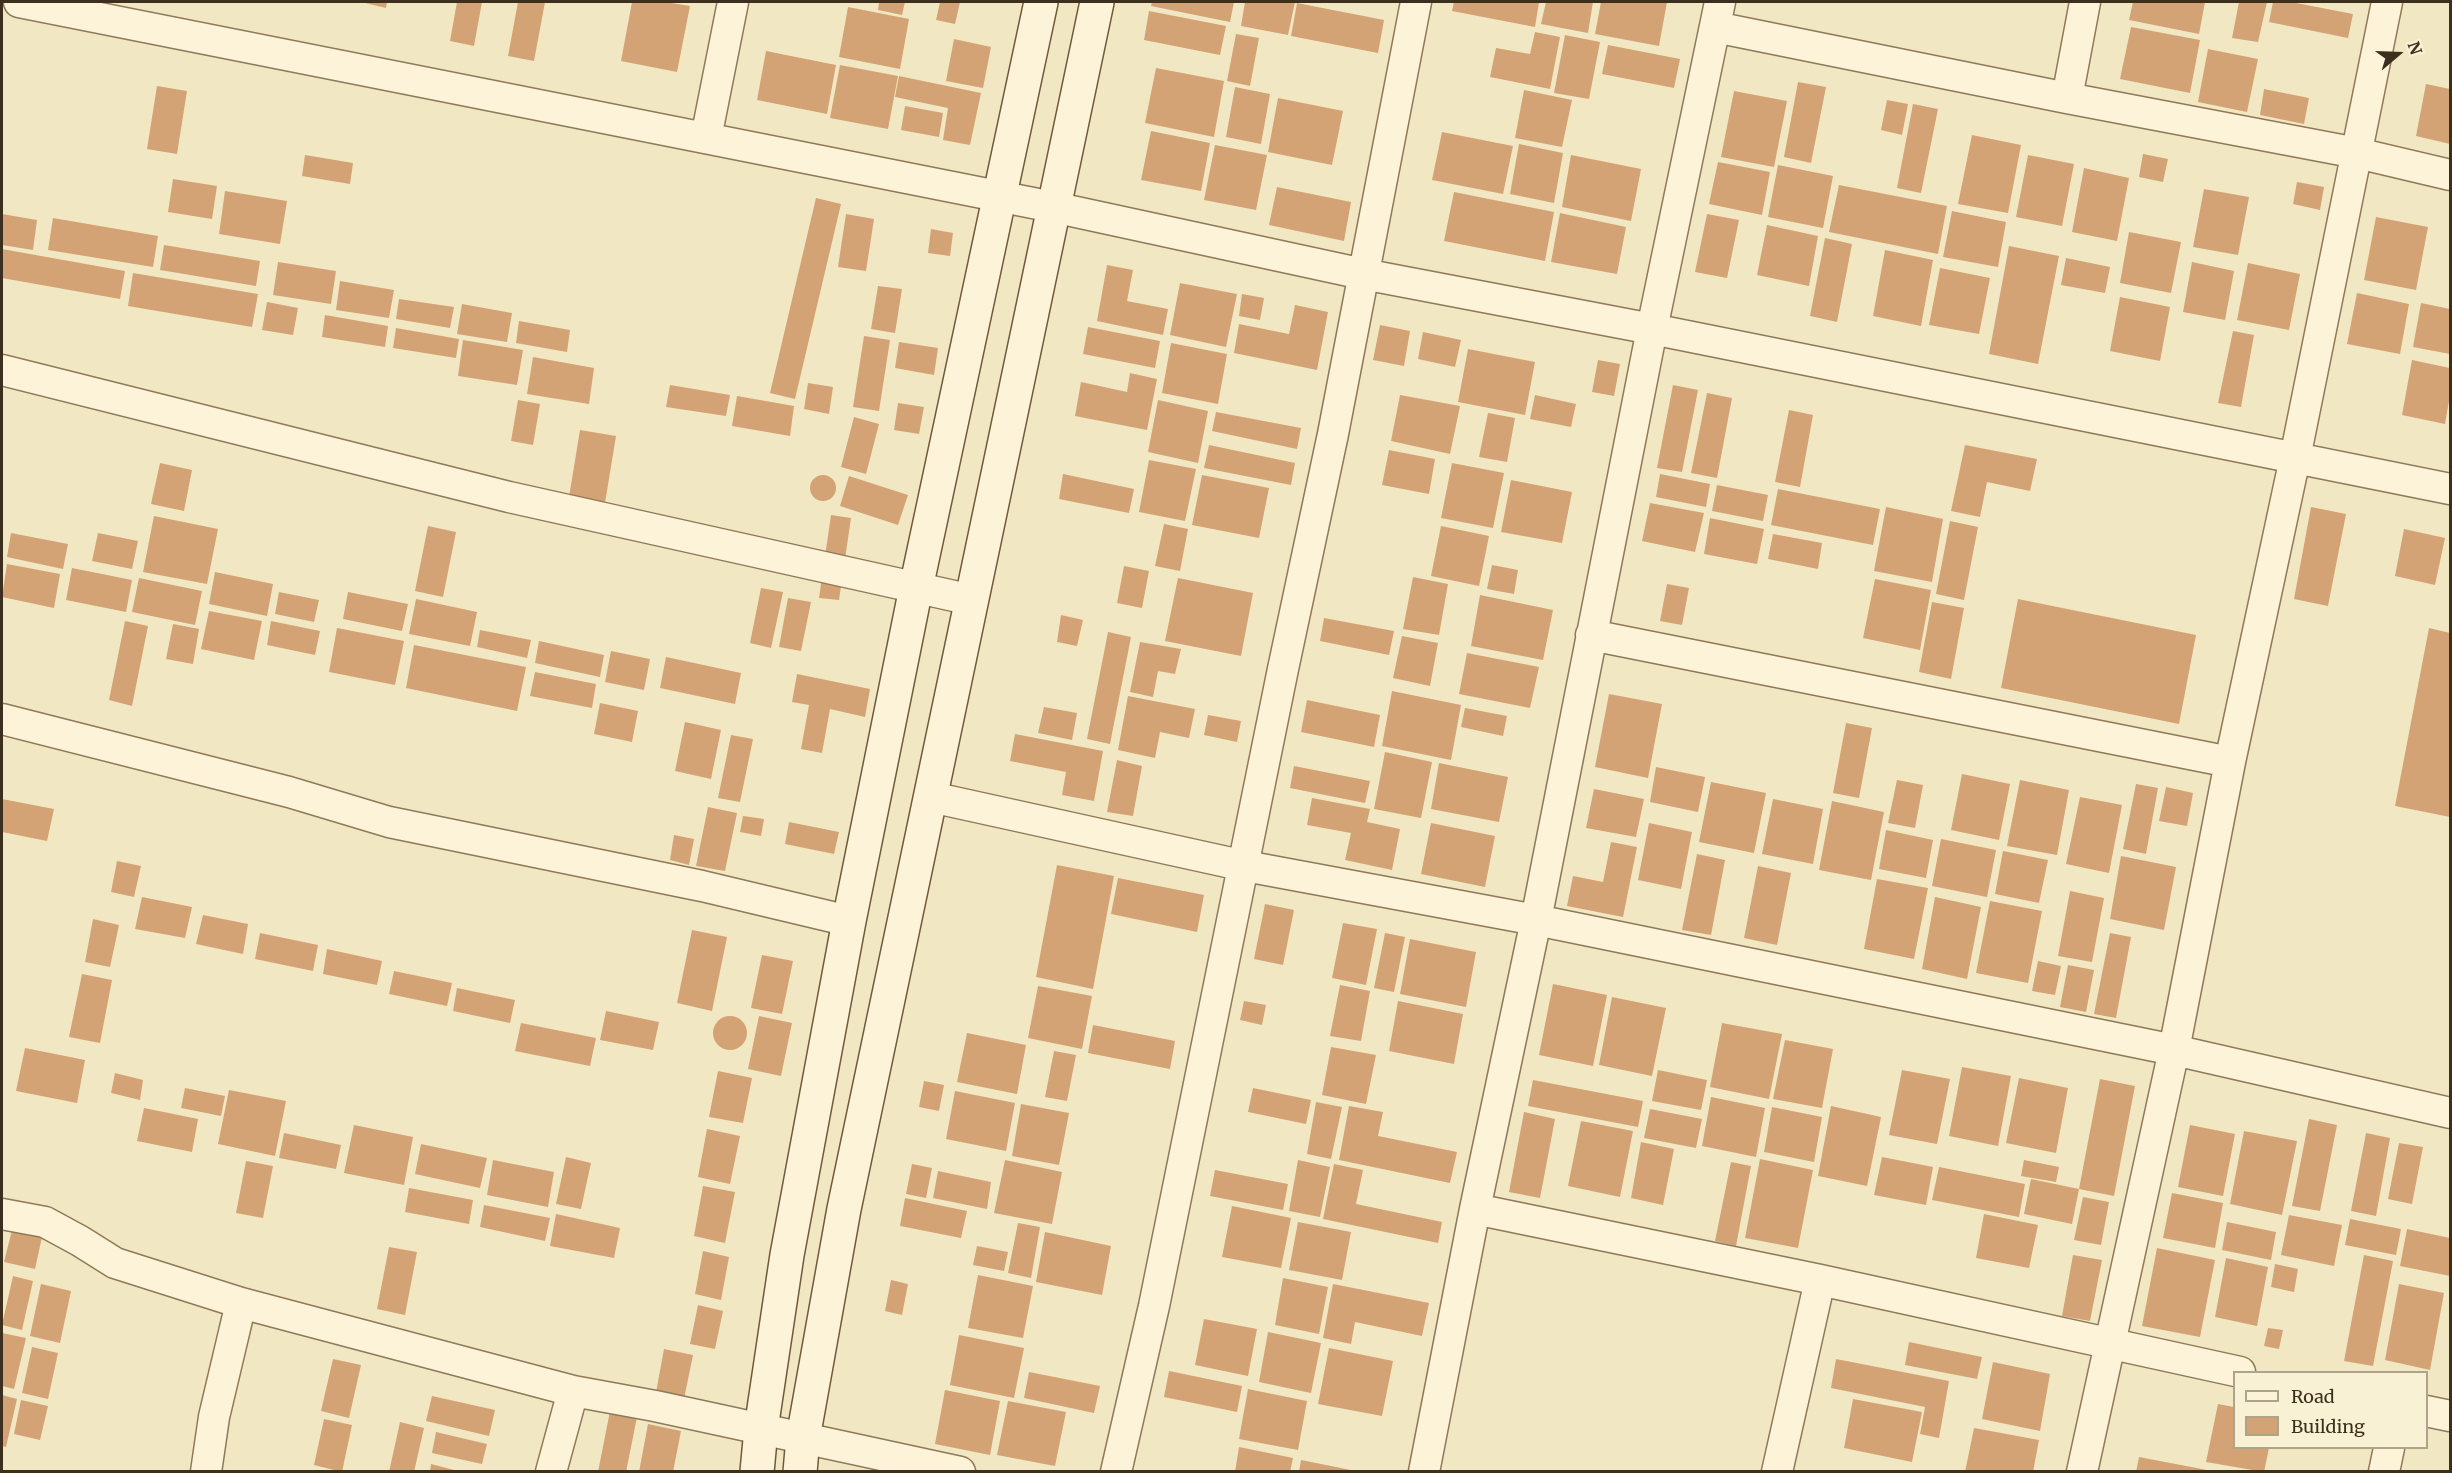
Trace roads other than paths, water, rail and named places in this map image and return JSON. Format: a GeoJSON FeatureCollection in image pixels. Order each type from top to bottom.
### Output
{"type":"FeatureCollection","features":[{"type":"Feature","properties":{"kind":"street"},"geometry":{"type":"LineString","coordinates":[[19,2],[1053,207],[1363,274],[1652,329],[2451,489]]}},
{"type":"Feature","properties":{"kind":"street"},"geometry":{"type":"LineString","coordinates":[[706,138],[733,2]]}},
{"type":"Feature","properties":{"kind":"street"},"geometry":{"type":"LineString","coordinates":[[757,1472],[761,1429],[787,1255],[849,921],[916,588],[1041,2]]}},
{"type":"Feature","properties":{"kind":"street"},"geometry":{"type":"LineString","coordinates":[[800,1472],[803,1438],[844,1209],[1097,2]]}},
{"type":"Feature","properties":{"kind":"street"},"geometry":{"type":"LineString","coordinates":[[1116,1472],[1154,1306],[1245,866],[1283,669],[1334,434],[1416,2]]}},
{"type":"Feature","properties":{"kind":"street"},"geometry":{"type":"LineString","coordinates":[[2067,98],[2085,2]]}},
{"type":"Feature","properties":{"kind":"street"},"geometry":{"type":"LineString","coordinates":[[2082,1472],[2174,1050],[2230,762],[2295,458],[2387,2]]}},
{"type":"Feature","properties":{"kind":"street"},"geometry":{"type":"LineString","coordinates":[[1424,1472],[1475,1209],[1536,920],[1652,329],[1718,14],[2067,98],[2357,153],[2451,175]]}},
{"type":"Feature","properties":{"kind":"street"},"geometry":{"type":"LineString","coordinates":[[2,370],[509,497],[972,600]]}},
{"type":"Feature","properties":{"kind":"street"},"geometry":{"type":"LineString","coordinates":[[1591,635],[2230,762]]}},
{"type":"Feature","properties":{"kind":"street"},"geometry":{"type":"LineString","coordinates":[[2,719],[289,792],[388,822],[702,886],[849,921]]}},
{"type":"Feature","properties":{"kind":"street"},"geometry":{"type":"LineString","coordinates":[[931,797],[1245,866],[1536,920],[2174,1050],[2451,1113]]}},
{"type":"Feature","properties":{"kind":"street"},"geometry":{"type":"LineString","coordinates":[[1475,1209],[1820,1280],[2235,1371]]}},
{"type":"Feature","properties":{"kind":"street"},"geometry":{"type":"LineString","coordinates":[[2,1214],[45,1222],[115,1263],[241,1303],[573,1391],[655,1406],[960,1472]]}},
{"type":"Feature","properties":{"kind":"street"},"geometry":{"type":"LineString","coordinates":[[1777,1472],[1820,1280]]}},
{"type":"Feature","properties":{"kind":"street"},"geometry":{"type":"LineString","coordinates":[[206,1472],[214,1417],[241,1303]]}},
{"type":"Feature","properties":{"kind":"street"},"geometry":{"type":"LineString","coordinates":[[551,1472],[573,1391]]}},
{"type":"Feature","properties":{"kind":"street"},"geometry":{"type":"LineString","coordinates":[[2428,1411],[2451,1416]]}},
{"type":"Feature","properties":{"kind":"street"},"geometry":{"type":"LineString","coordinates":[[2384,1472],[2389,1449]]}}]}
